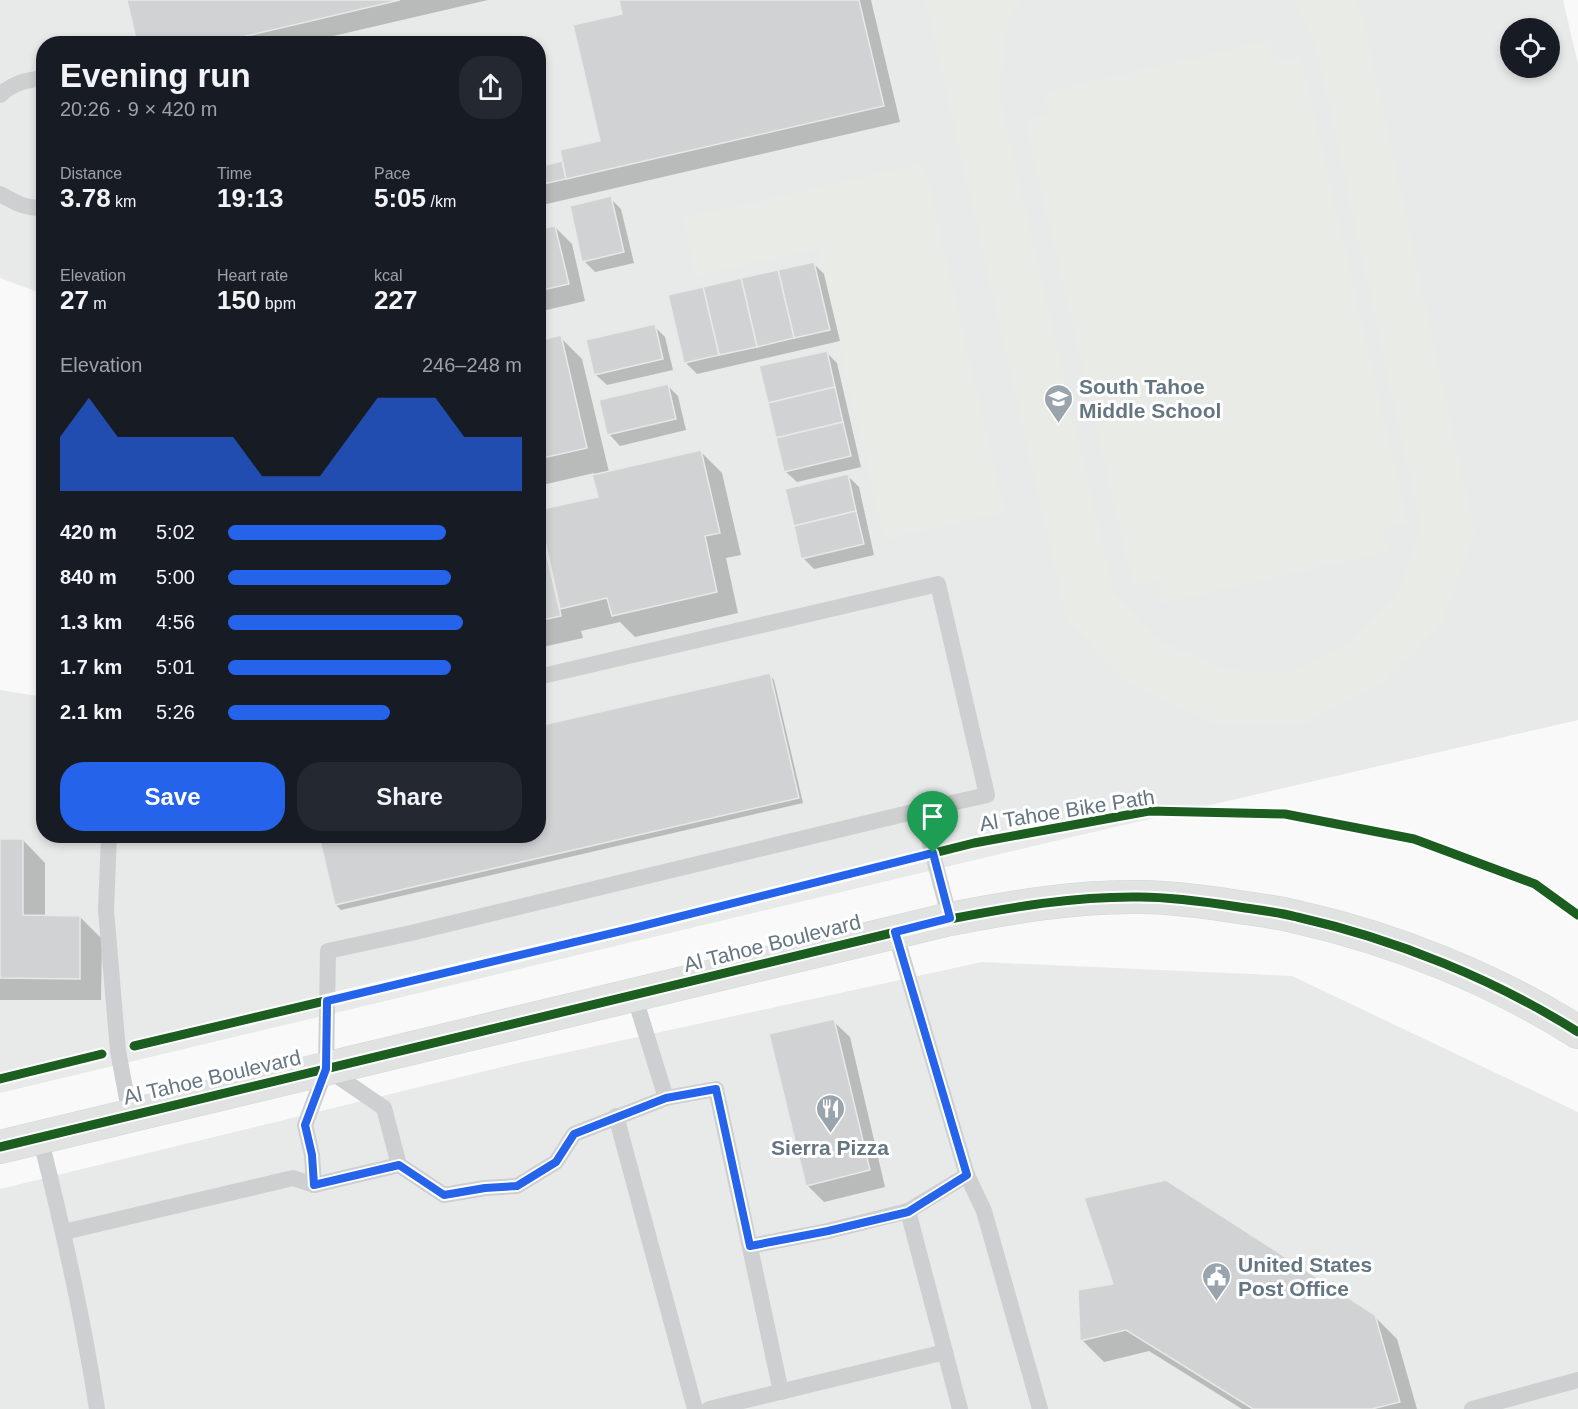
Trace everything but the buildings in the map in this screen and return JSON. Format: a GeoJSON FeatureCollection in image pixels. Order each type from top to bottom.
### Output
{"type":"FeatureCollection","features":[{"type":"Feature","properties":{"kind":"main road","name":"Al Tahoe Boulevard"},"geometry":{"type":"LineString","coordinates":[[0,1147],[950,918],[1074,899],[1142,897],[1215,903],[1297,916],[1431,959],[1501,987],[1578,1032]]}},
{"type":"Feature","properties":{"kind":"lane"},"geometry":{"type":"LineString","coordinates":[[0,95],[9,87],[20,82],[36,79]]}},
{"type":"Feature","properties":{"kind":"lane"},"geometry":{"type":"LineString","coordinates":[[0,194],[19,205],[36,209]]}},
{"type":"Feature","properties":{"kind":"lane"},"geometry":{"type":"LineString","coordinates":[[0,208],[19,205]]}},
{"type":"Feature","properties":{"kind":"lane"},"geometry":{"type":"LineString","coordinates":[[314,1185],[312,1155],[305,1125],[326,1069],[328,951],[987,795],[938,584],[546,675]]}},
{"type":"Feature","properties":{"kind":"lane"},"geometry":{"type":"LineString","coordinates":[[921,810],[950,918]]}},
{"type":"Feature","properties":{"kind":"lane"},"geometry":{"type":"LineString","coordinates":[[109,843],[106,910],[118,1051],[130,1115]]}},
{"type":"Feature","properties":{"kind":"lane"},"geometry":{"type":"LineString","coordinates":[[895,932],[967,1175],[984,1211],[1040,1409]]}},
{"type":"Feature","properties":{"kind":"lane"},"geometry":{"type":"LineString","coordinates":[[634,995],[666,1098]]}},
{"type":"Feature","properties":{"kind":"lane"},"geometry":{"type":"LineString","coordinates":[[326,1069],[384,1107],[399,1165],[444,1195],[485,1188],[517,1186],[556,1162],[574,1134],[666,1098],[716,1089],[781,1392]]}},
{"type":"Feature","properties":{"kind":"lane"},"geometry":{"type":"LineString","coordinates":[[616,1116],[695,1409]]}},
{"type":"Feature","properties":{"kind":"lane"},"geometry":{"type":"LineString","coordinates":[[39,1137],[64,1232],[83,1322],[97,1409]]}},
{"type":"Feature","properties":{"kind":"lane"},"geometry":{"type":"LineString","coordinates":[[64,1232],[293,1178],[314,1185],[399,1165]]}},
{"type":"Feature","properties":{"kind":"lane"},"geometry":{"type":"LineString","coordinates":[[750,1246],[908,1212],[967,1175]]}},
{"type":"Feature","properties":{"kind":"lane"},"geometry":{"type":"LineString","coordinates":[[908,1212],[960,1409]]}},
{"type":"Feature","properties":{"kind":"lane"},"geometry":{"type":"LineString","coordinates":[[710,1409],[945,1352]]}},
{"type":"Feature","properties":{"kind":"lane"},"geometry":{"type":"LineString","coordinates":[[1472,1409],[1578,1380]]}},
{"type":"Feature","properties":{"kind":"shaded area","name":"South Tahoe Middle School"},"geometry":{"type":"Polygon","coordinates":[[[0,0],[1563,0],[1578,64],[1578,720],[1059,840],[0,1093],[0,690],[36,696],[36,843],[546,843],[546,36],[36,36],[36,291],[0,278],[0,0]]]}},
{"type":"Feature","properties":{"kind":"shaded area"},"geometry":{"type":"Polygon","coordinates":[[[925,0],[1022,0],[1010,13],[999,94],[1114,593],[1156,638],[1225,670],[1295,671],[1352,640],[1396,596],[1421,529],[1314,38],[1294,0],[1353,0],[1364,20],[1475,533],[1442,624],[1384,683],[1307,723],[1213,723],[1124,682],[1066,618],[925,0]]]}},
{"type":"Feature","properties":{"kind":"shaded area"},"geometry":{"type":"Polygon","coordinates":[[[1270,40],[1275,63],[1301,57],[1408,523],[1383,529],[1388,552],[1162,604],[1157,581],[1133,587],[1025,121],[1049,115],[1044,92],[1270,40]]]}},
{"type":"Feature","properties":{"kind":"shaded area"},"geometry":{"type":"Polygon","coordinates":[[[924,163],[1005,512],[884,540],[817,249],[696,276],[683,218],[924,163]]]}},
{"type":"Feature","properties":{"kind":"shaded area"},"geometry":{"type":"Polygon","coordinates":[[[982,962],[1292,976],[1578,1112],[1578,1409],[0,1409],[0,1189],[518,1063],[982,962]]]}},
{"type":"Feature","properties":{"kind":"cycle path","name":"Al Tahoe Bike Path"},"geometry":{"type":"LineString","coordinates":[[134,1046],[634,928],[974,843],[1149,811],[1285,814],[1414,839],[1535,884],[1578,915]]}},
{"type":"Feature","properties":{"kind":"cycle path"},"geometry":{"type":"LineString","coordinates":[[0,1147],[950,919],[1092,898],[1140,897],[1190,900],[1275,912],[1334,926],[1407,949],[1478,978],[1578,1032]]}},
{"type":"Feature","properties":{"kind":"cycle path"},"geometry":{"type":"LineString","coordinates":[[0,1079],[102,1054]]}},
{"type":"Feature","properties":{"kind":"place","name":"South Tahoe Middle School"},"geometry":{"type":"Point","coordinates":[1058,424]}},
{"type":"Feature","properties":{"kind":"place","name":"Sierra Pizza"},"geometry":{"type":"Point","coordinates":[830,1134]}},
{"type":"Feature","properties":{"kind":"place","name":"United States Post Office"},"geometry":{"type":"Point","coordinates":[1217,1302]}},
{"type":"Feature","properties":{"kind":"route"},"geometry":{"type":"LineString","coordinates":[[933,853],[950,918],[895,932],[967,1175],[908,1212],[750,1246],[716,1089],[666,1098],[574,1134],[556,1162],[517,1186],[485,1188],[444,1195],[399,1165],[314,1185],[312,1155],[305,1125],[326,1069],[327,1001],[634,928],[933,853]]}}]}
